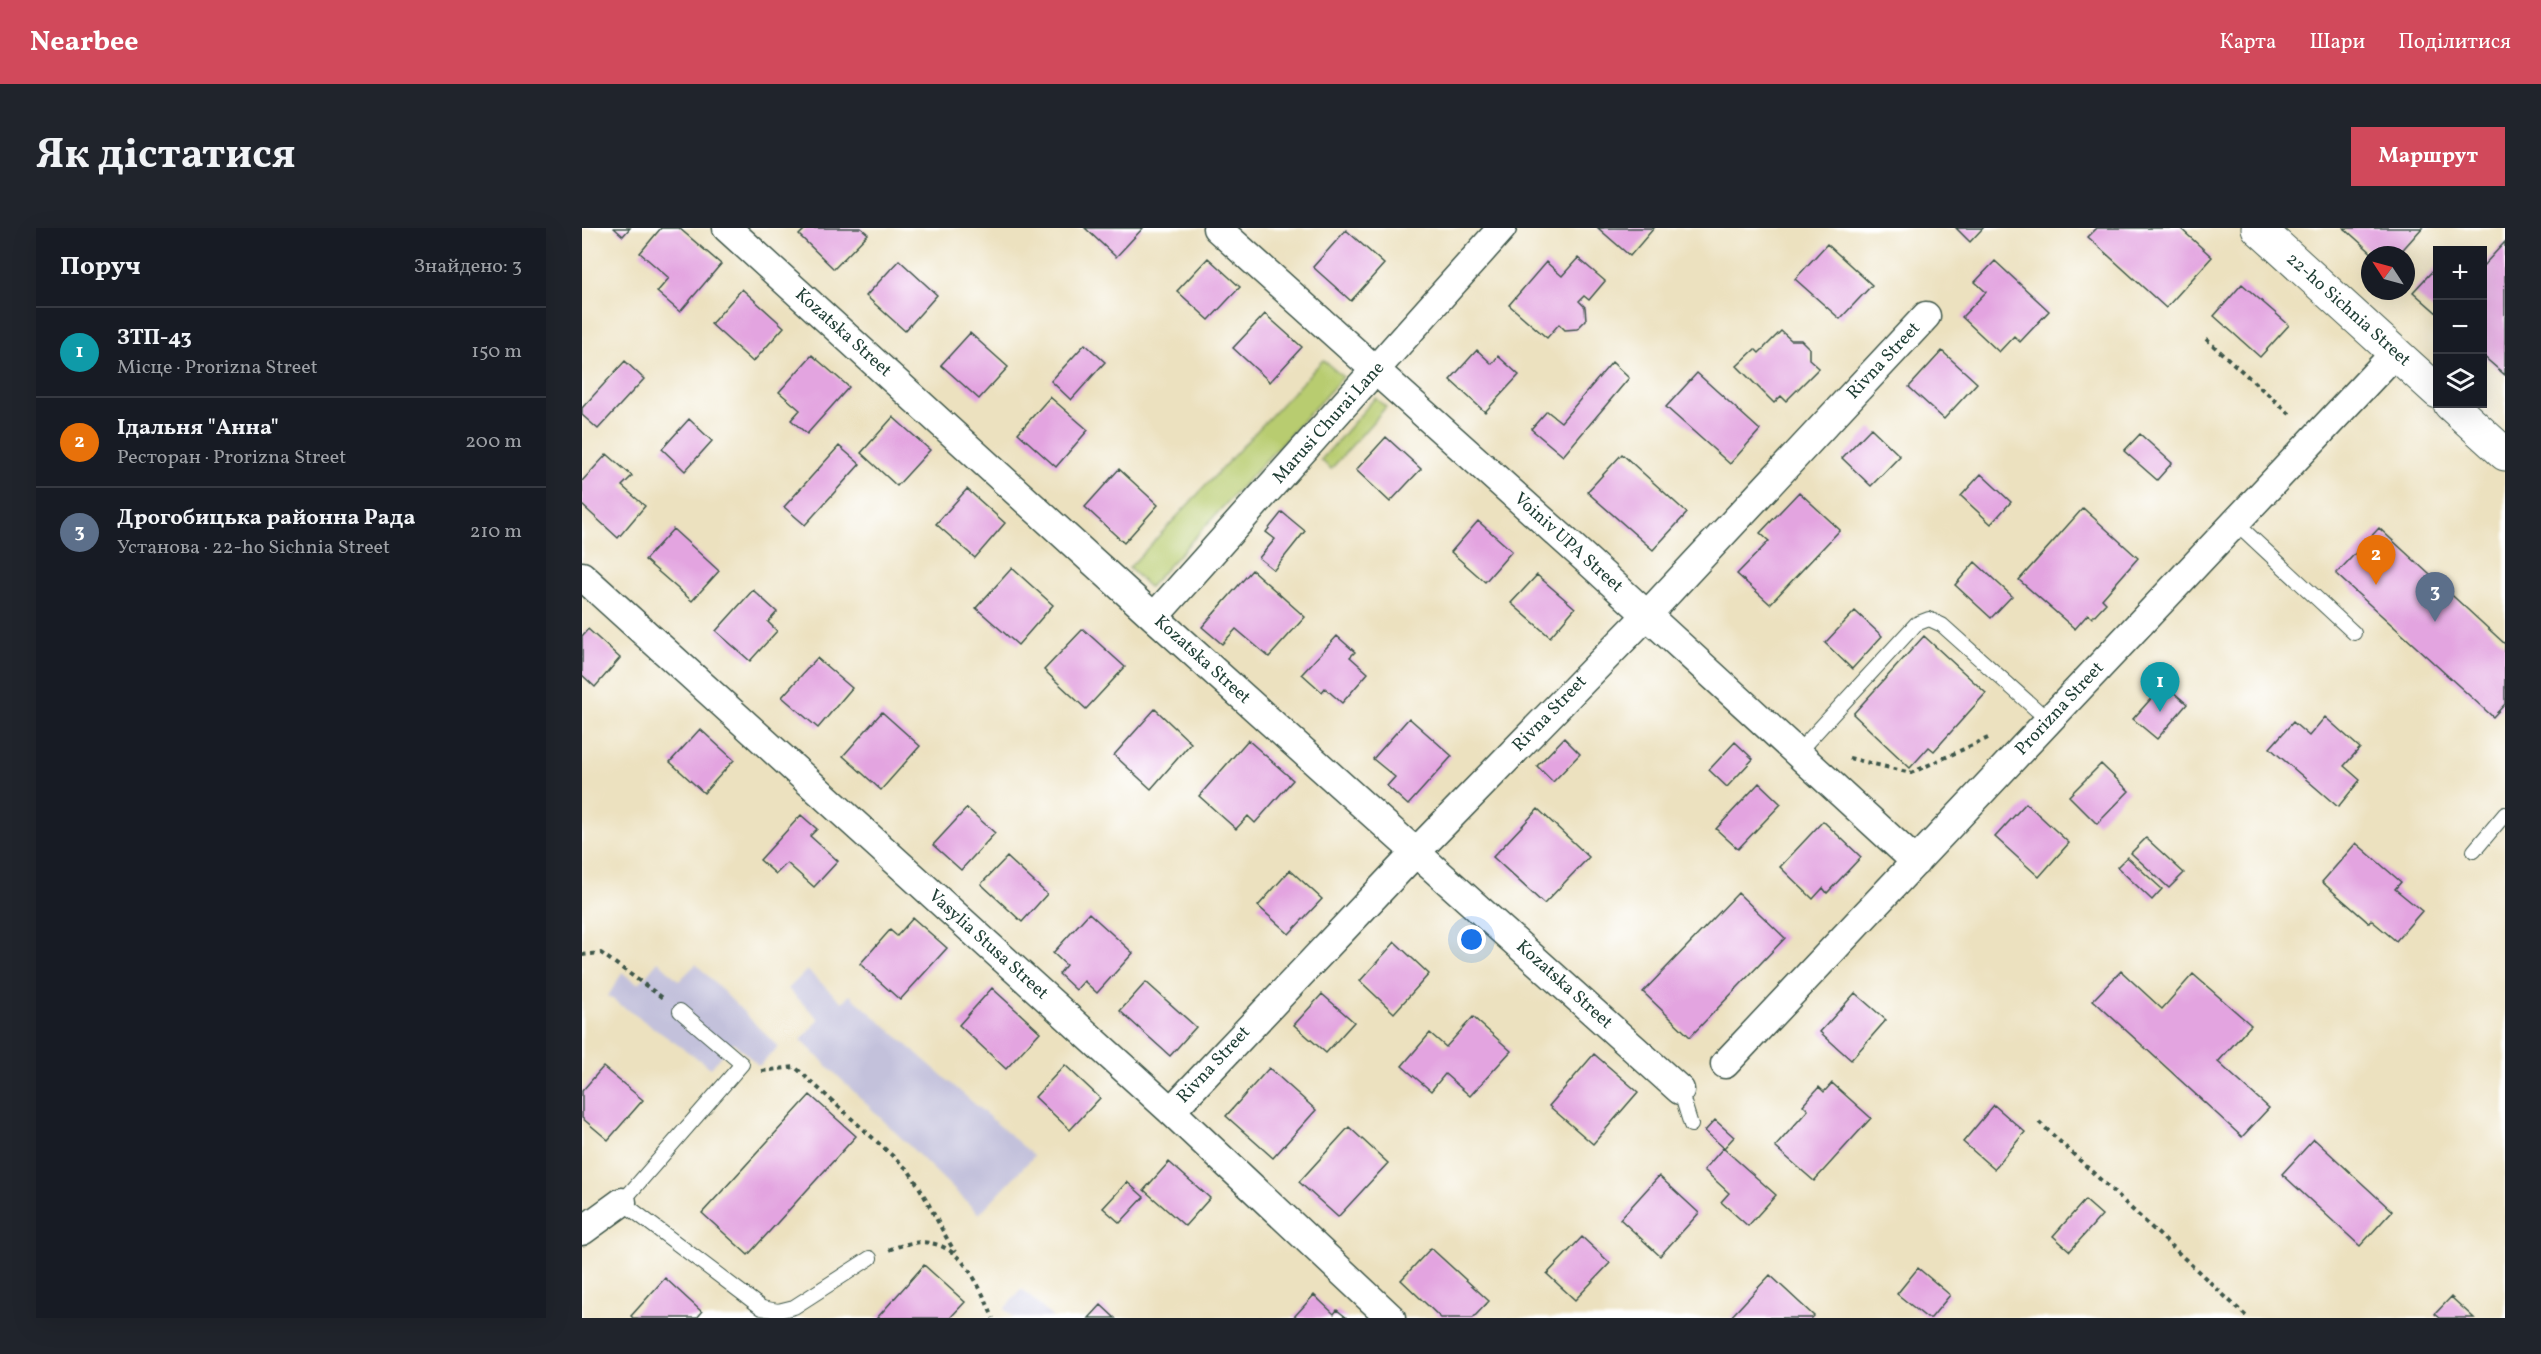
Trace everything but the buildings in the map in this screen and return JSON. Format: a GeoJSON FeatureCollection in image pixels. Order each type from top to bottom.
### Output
{"type":"FeatureCollection","features":[{"type":"Feature","properties":{"kind":"street","name":"Kozatska Street"},"geometry":{"type":"LineString","coordinates":[[727,228],[1154,617],[1680,1090]]}},
{"type":"Feature","properties":{"kind":"street","name":"Voiniv UPA Street"},"geometry":{"type":"LineString","coordinates":[[1217,228],[1916,861]]}},
{"type":"Feature","properties":{"kind":"street","name":"Marusi Churai Lane"},"geometry":{"type":"LineString","coordinates":[[1154,617],[1502,228]]}},
{"type":"Feature","properties":{"kind":"street","name":"22-ho Sichnia Street"},"geometry":{"type":"LineString","coordinates":[[2258,228],[2433,387]]}},
{"type":"Feature","properties":{"kind":"street","name":"Rivna Street"},"geometry":{"type":"LineString","coordinates":[[1171,1111],[1416,852],[1647,615],[1926,316]]}},
{"type":"Feature","properties":{"kind":"street","name":"Prorizna Street"},"geometry":{"type":"LineString","coordinates":[[1725,1064],[2395,353]]}},
{"type":"Feature","properties":{"kind":"street"},"geometry":{"type":"LineString","coordinates":[[2454,408],[2505,454]]}},
{"type":"Feature","properties":{"kind":"street","name":"Vasylia Stusa Street"},"geometry":{"type":"LineString","coordinates":[[582,576],[1171,1111],[1391,1318]]}},
{"type":"Feature","properties":{"kind":"street"},"geometry":{"type":"LineString","coordinates":[[582,1231],[622,1202]]}},
{"type":"Feature","properties":{"kind":"lane"},"geometry":{"type":"LineString","coordinates":[[2236,523],[2354,633]]}},
{"type":"Feature","properties":{"kind":"lane"},"geometry":{"type":"LineString","coordinates":[[1798,752],[1917,624],[1929,619],[1942,625],[2049,721]]}},
{"type":"Feature","properties":{"kind":"lane"},"geometry":{"type":"LineString","coordinates":[[2474,851],[2505,814]]}},
{"type":"Feature","properties":{"kind":"lane"},"geometry":{"type":"LineString","coordinates":[[680,1011],[742,1064],[622,1202],[762,1308],[778,1311],[794,1307],[870,1258]]}},
{"type":"Feature","properties":{"kind":"lane"},"geometry":{"type":"LineString","coordinates":[[1680,1090],[1690,1125]]}},
{"type":"Feature","properties":{"kind":"path"},"geometry":{"type":"LineString","coordinates":[[2206,339],[2315,438]]}},
{"type":"Feature","properties":{"kind":"path"},"geometry":{"type":"LineString","coordinates":[[1798,752],[1838,756],[1911,773],[1993,736]]}},
{"type":"Feature","properties":{"kind":"path"},"geometry":{"type":"LineString","coordinates":[[582,955],[601,953],[680,1011]]}},
{"type":"Feature","properties":{"kind":"path"},"geometry":{"type":"LineString","coordinates":[[742,1064],[759,1072],[795,1066],[908,1170],[921,1188],[937,1223],[985,1297],[993,1318]]}},
{"type":"Feature","properties":{"kind":"path"},"geometry":{"type":"LineString","coordinates":[[2039,1122],[2248,1318]]}},
{"type":"Feature","properties":{"kind":"path"},"geometry":{"type":"LineString","coordinates":[[870,1258],[905,1243],[933,1243],[955,1251]]}},
{"type":"Feature","properties":{"kind":"shaded area"},"geometry":{"type":"Polygon","coordinates":[[[658,961],[679,981],[696,964],[778,1047],[759,1066],[733,1042],[711,1068],[608,996],[622,973],[639,984],[658,961]]]}},
{"type":"Feature","properties":{"kind":"shaded area"},"geometry":{"type":"Polygon","coordinates":[[[807,970],[842,1002],[850,995],[1034,1156],[979,1214],[801,1040],[819,1019],[788,989],[807,970]]]}},
{"type":"Feature","properties":{"kind":"shaded area"},"geometry":{"type":"Polygon","coordinates":[[[1022,1289],[1053,1318],[1014,1318],[1004,1309],[1022,1289]]]}},
{"type":"Feature","properties":{"kind":"green space"},"geometry":{"type":"Polygon","coordinates":[[[1323,360],[1343,377],[1149,587],[1129,568],[1323,360]]]}},
{"type":"Feature","properties":{"kind":"green space"},"geometry":{"type":"Polygon","coordinates":[[[1375,398],[1386,407],[1331,469],[1321,460],[1375,398]]]}},
{"type":"Feature","properties":{"kind":"place","name":"Ідальня \"Анна\""},"geometry":{"type":"Point","coordinates":[2376,585]}},
{"type":"Feature","properties":{"kind":"place","name":"Дрогобицька районна Рада"},"geometry":{"type":"Point","coordinates":[2435,622]}},
{"type":"Feature","properties":{"kind":"place","name":"ЗТП-43"},"geometry":{"type":"Point","coordinates":[2160,712]}}]}
